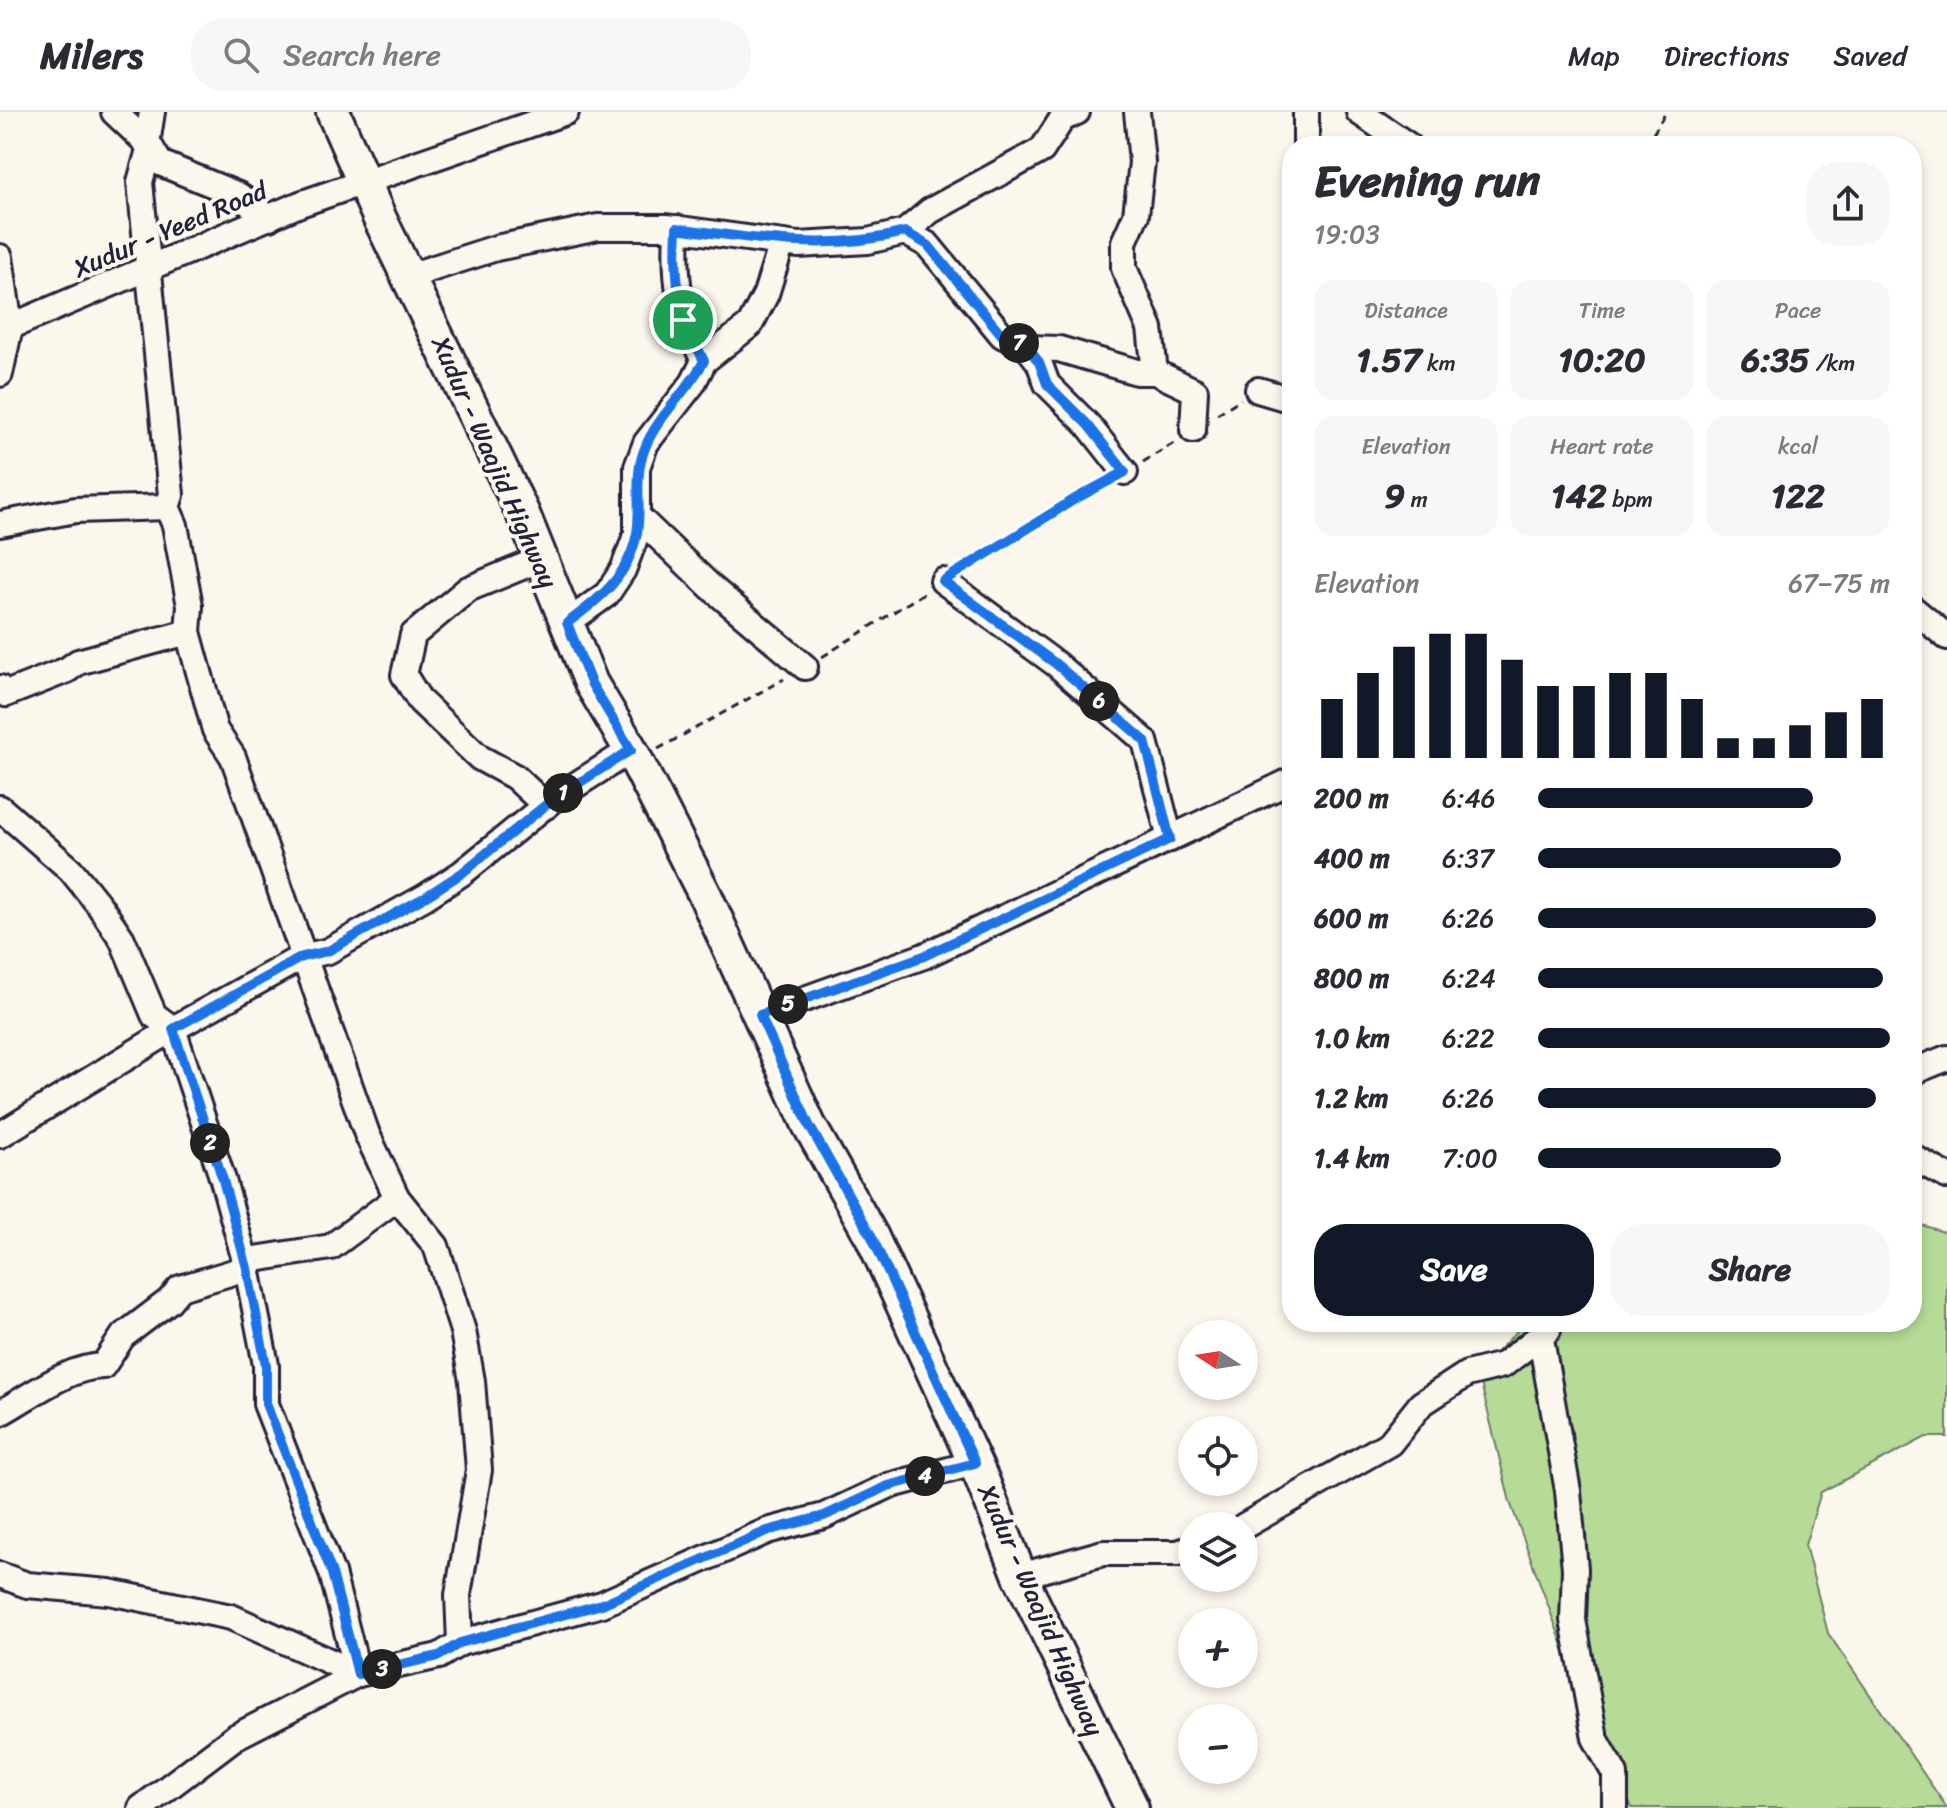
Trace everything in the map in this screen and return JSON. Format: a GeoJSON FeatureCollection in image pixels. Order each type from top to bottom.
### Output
{"type":"FeatureCollection","features":[{"type":"Feature","properties":{"kind":"main road","name":"Xudur - Waajid Highway"},"geometry":{"type":"LineString","coordinates":[[333,112],[483,427],[591,683],[634,755],[706,897],[809,1125],[872,1237],[975,1463],[1020,1576],[1132,1808]]}},
{"type":"Feature","properties":{"kind":"street"},"geometry":{"type":"LineString","coordinates":[[114,112],[148,145],[160,163],[238,195],[269,218]]}},
{"type":"Feature","properties":{"kind":"street"},"geometry":{"type":"LineString","coordinates":[[152,112],[140,182],[171,495],[167,507],[175,525],[190,606],[188,632],[215,730],[233,757],[367,1134],[397,1198],[436,1246],[463,1331],[472,1381],[479,1470],[458,1595],[460,1643]]}},
{"type":"Feature","properties":{"kind":"street","name":"Xudur - Yeed Road"},"geometry":{"type":"LineString","coordinates":[[5,329],[269,218],[566,112]]}},
{"type":"Feature","properties":{"kind":"street"},"geometry":{"type":"LineString","coordinates":[[409,276],[496,248],[598,227],[677,228],[782,243],[868,241],[905,232],[930,211],[1042,150],[1062,119],[1077,112]]}},
{"type":"Feature","properties":{"kind":"street"},"geometry":{"type":"LineString","coordinates":[[1137,112],[1142,162],[1136,215],[1124,242],[1124,268],[1150,328],[1155,372]]}},
{"type":"Feature","properties":{"kind":"street"},"geometry":{"type":"LineString","coordinates":[[1306,112],[1306,136]]}},
{"type":"Feature","properties":{"kind":"street"},"geometry":{"type":"LineString","coordinates":[[1359,112],[1394,136]]}},
{"type":"Feature","properties":{"kind":"street"},"geometry":{"type":"LineString","coordinates":[[677,228],[675,274],[683,320],[704,361]]}},
{"type":"Feature","properties":{"kind":"street"},"geometry":{"type":"LineString","coordinates":[[905,232],[928,245],[1002,335],[1028,348],[1059,349],[1137,372],[1155,372],[1195,391],[1193,430]]}},
{"type":"Feature","properties":{"kind":"street"},"geometry":{"type":"LineString","coordinates":[[567,623],[607,594],[623,570],[637,533],[637,467],[646,443],[693,383],[704,361],[750,325],[766,294],[782,243]]}},
{"type":"Feature","properties":{"kind":"street"},"geometry":{"type":"LineString","coordinates":[[0,257],[5,329],[0,374]]}},
{"type":"Feature","properties":{"kind":"street"},"geometry":{"type":"LineString","coordinates":[[1028,348],[1039,362],[1047,384],[1088,425],[1125,472]]}},
{"type":"Feature","properties":{"kind":"street"},"geometry":{"type":"LineString","coordinates":[[1258,390],[1282,397]]}},
{"type":"Feature","properties":{"kind":"street"},"geometry":{"type":"LineString","coordinates":[[0,524],[76,510],[167,507]]}},
{"type":"Feature","properties":{"kind":"street"},"geometry":{"type":"LineString","coordinates":[[637,516],[713,589],[805,667]]}},
{"type":"Feature","properties":{"kind":"street"},"geometry":{"type":"LineString","coordinates":[[541,559],[468,589],[413,635],[404,675],[420,701],[480,758],[515,777],[546,806]]}},
{"type":"Feature","properties":{"kind":"street"},"geometry":{"type":"LineString","coordinates":[[943,581],[1056,664],[1145,741],[1170,839]]}},
{"type":"Feature","properties":{"kind":"street"},"geometry":{"type":"LineString","coordinates":[[1922,616],[1947,637]]}},
{"type":"Feature","properties":{"kind":"street"},"geometry":{"type":"LineString","coordinates":[[0,688],[6,694],[67,670],[78,662],[188,632]]}},
{"type":"Feature","properties":{"kind":"street"},"geometry":{"type":"LineString","coordinates":[[0,1135],[173,1029],[302,957],[328,951],[425,897],[462,873],[546,806],[634,755]]}},
{"type":"Feature","properties":{"kind":"street"},"geometry":{"type":"LineString","coordinates":[[760,1015],[924,956],[1282,785]]}},
{"type":"Feature","properties":{"kind":"street"},"geometry":{"type":"LineString","coordinates":[[0,808],[71,870],[99,905],[122,939],[154,1015],[173,1029],[223,1180],[247,1268],[266,1365],[266,1404],[332,1573],[358,1674]]}},
{"type":"Feature","properties":{"kind":"street"},"geometry":{"type":"LineString","coordinates":[[1922,1068],[1947,1058]]}},
{"type":"Feature","properties":{"kind":"street"},"geometry":{"type":"LineString","coordinates":[[1922,1162],[1947,1176]]}},
{"type":"Feature","properties":{"kind":"street"},"geometry":{"type":"LineString","coordinates":[[0,1413],[70,1374],[87,1367],[103,1366],[123,1336],[169,1301],[180,1288],[247,1268],[255,1259],[331,1247],[397,1198]]}},
{"type":"Feature","properties":{"kind":"street"},"geometry":{"type":"LineString","coordinates":[[1258,1518],[1390,1443],[1421,1404],[1467,1374],[1503,1365],[1542,1332]]}},
{"type":"Feature","properties":{"kind":"street"},"geometry":{"type":"LineString","coordinates":[[1548,1332],[1575,1569],[1573,1620],[1595,1738],[1615,1774],[1615,1808]]}},
{"type":"Feature","properties":{"kind":"street"},"geometry":{"type":"LineString","coordinates":[[141,1808],[235,1737],[358,1674],[439,1656],[460,1643],[602,1604],[767,1531],[824,1516],[888,1486],[975,1463]]}},
{"type":"Feature","properties":{"kind":"street"},"geometry":{"type":"LineString","coordinates":[[1020,1576],[1103,1553],[1178,1553]]}},
{"type":"Feature","properties":{"kind":"street"},"geometry":{"type":"LineString","coordinates":[[0,1575],[27,1585],[109,1592],[231,1617],[358,1674]]}},
{"type":"Feature","properties":{"kind":"path"},"geometry":{"type":"LineString","coordinates":[[1652,136],[1666,112]]}},
{"type":"Feature","properties":{"kind":"path"},"geometry":{"type":"LineString","coordinates":[[634,755],[805,667],[1075,499],[1258,390]]}},
{"type":"Feature","properties":{"kind":"green space"},"geometry":{"type":"Polygon","coordinates":[[[1922,1225],[1947,1233],[1947,1437],[1926,1437],[1821,1492],[1805,1545],[1828,1633],[1947,1808],[1632,1808],[1563,1646],[1510,1502],[1478,1371],[1516,1332],[1922,1332],[1922,1225]]]}},
{"type":"Feature","properties":{"kind":"route"},"geometry":{"type":"LineString","coordinates":[[677,228],[798,245],[868,241],[905,232],[928,245],[1002,335],[1028,348],[1039,362],[1047,384],[1088,425],[1125,472],[1075,499],[943,581],[1056,664],[1145,741],[1170,839],[924,956],[760,1015],[809,1125],[872,1237],[975,1463],[888,1486],[824,1516],[767,1531],[602,1604],[460,1643],[439,1656],[358,1674],[332,1573],[266,1404],[266,1365],[247,1268],[223,1180],[173,1029],[302,957],[328,951],[425,897],[462,873],[552,800],[631,750],[591,683],[567,623],[607,594],[623,570],[637,533],[637,467],[646,443],[693,383],[704,361],[683,320],[675,274],[677,228]]}}]}
